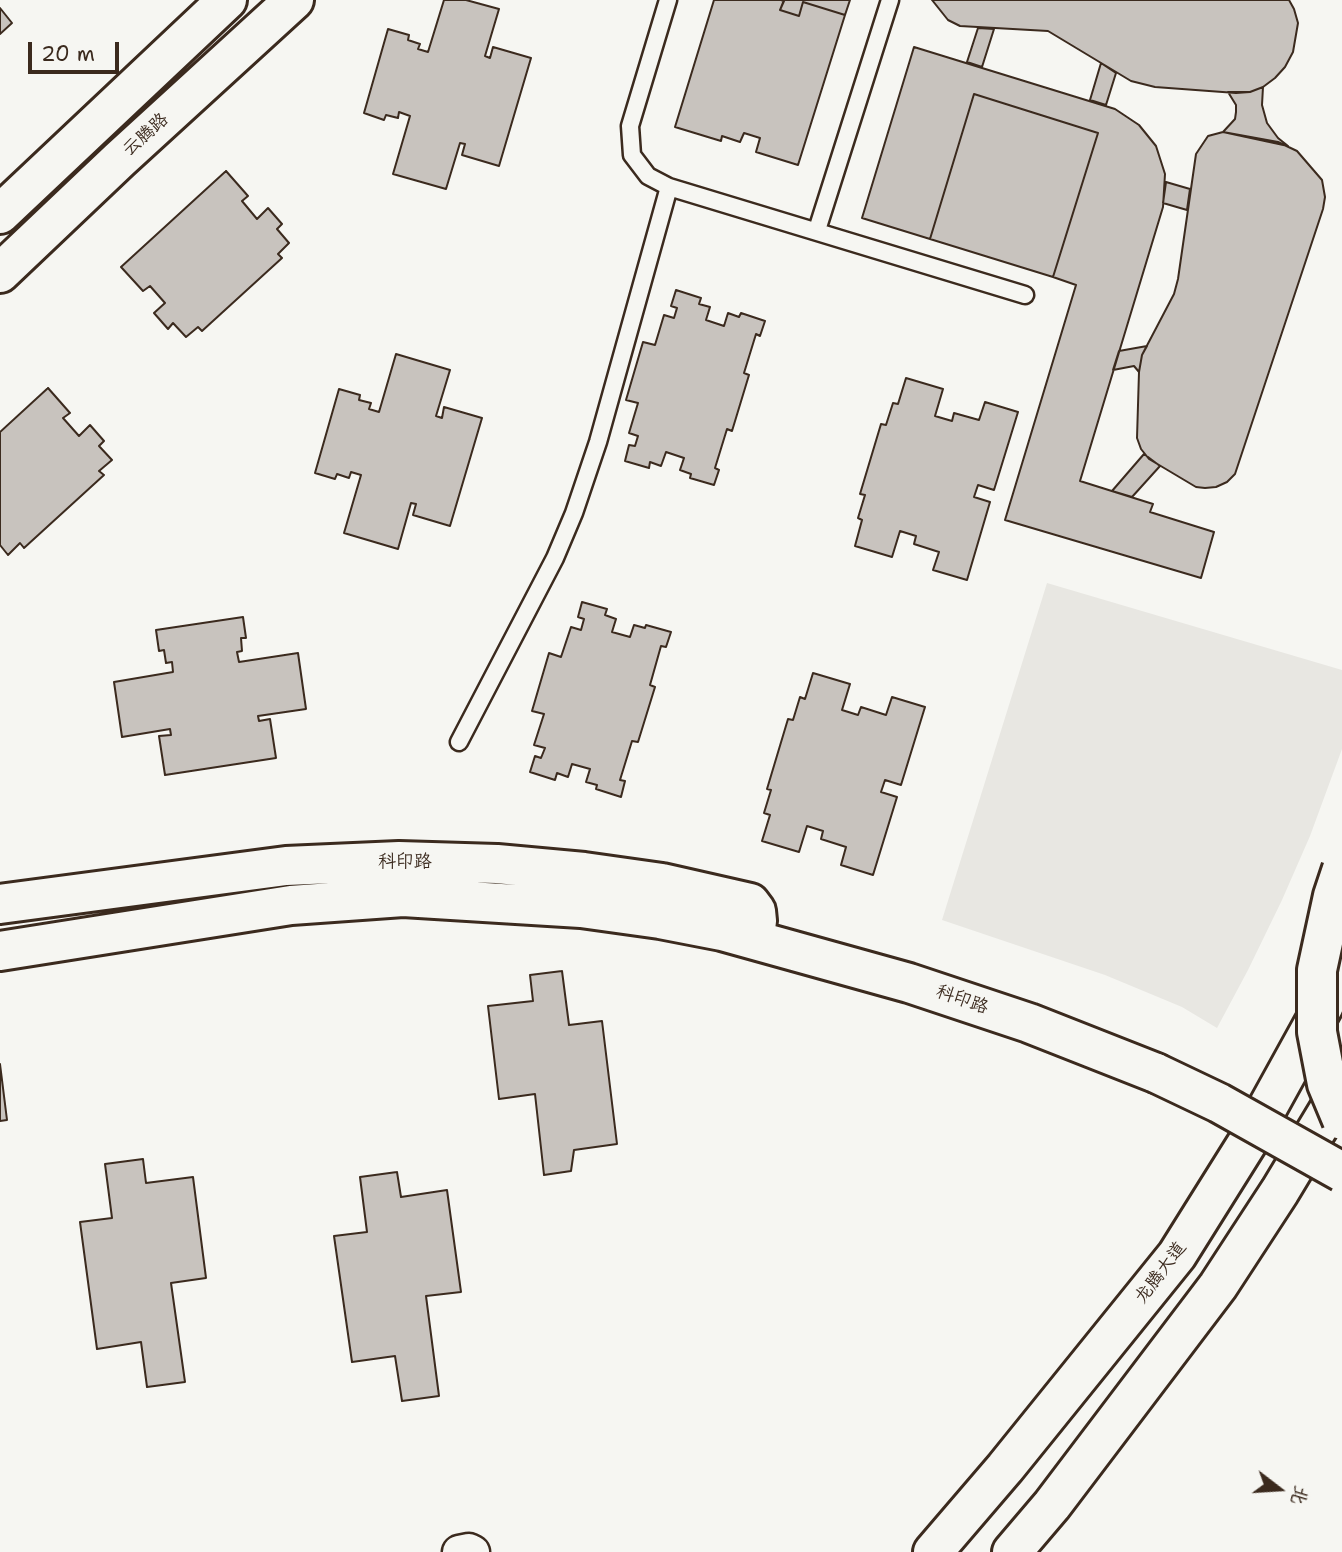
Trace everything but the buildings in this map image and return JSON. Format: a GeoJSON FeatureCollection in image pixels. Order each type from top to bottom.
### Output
{"type":"FeatureCollection","features":[{"type":"Feature","properties":{"kind":"main road"},"geometry":{"type":"LineString","coordinates":[[0,215],[227,0]]}},
{"type":"Feature","properties":{"kind":"main road","name":"云腾路"},"geometry":{"type":"LineString","coordinates":[[0,273],[294,0]]}},
{"type":"Feature","properties":{"kind":"main road","name":"科印路"},"geometry":{"type":"LineString","coordinates":[[0,904],[286,866],[399,861],[496,864],[662,883],[750,903],[757,911],[757,921],[743,930],[722,931]]}},
{"type":"Feature","properties":{"kind":"main road"},"geometry":{"type":"LineString","coordinates":[[1342,869],[1333,896],[1317,970],[1317,1032],[1326,1084],[1342,1120]]}},
{"type":"Feature","properties":{"kind":"main road","name":"科印路"},"geometry":{"type":"LineString","coordinates":[[0,951],[290,905],[403,897],[581,908],[660,919],[722,931],[909,983],[1029,1023],[1156,1073],[1219,1104],[1342,1172]]}},
{"type":"Feature","properties":{"kind":"main road","name":"龙腾大道"},"geometry":{"type":"LineString","coordinates":[[933,1552],[1005,1468],[1177,1255],[1254,1132],[1324,1004],[1342,962]]}},
{"type":"Feature","properties":{"kind":"main road"},"geometry":{"type":"LineString","coordinates":[[1012,1552],[1052,1506],[1219,1286],[1342,1088]]}},
{"type":"Feature","properties":{"kind":"street"},"geometry":{"type":"LineString","coordinates":[[459,1552],[474,1552]]}},
{"type":"Feature","properties":{"kind":"lane"},"geometry":{"type":"LineString","coordinates":[[668,0],[631,127],[632,155],[648,176],[669,187],[1025,295]]}},
{"type":"Feature","properties":{"kind":"lane"},"geometry":{"type":"LineString","coordinates":[[817,230],[890,0]]}},
{"type":"Feature","properties":{"kind":"lane"},"geometry":{"type":"LineString","coordinates":[[459,742],[555,558],[574,513],[597,442],[669,187]]}},
{"type":"Feature","properties":{"kind":"shaded area"},"geometry":{"type":"Polygon","coordinates":[[[1047,583],[1342,670],[1342,749],[1310,836],[1282,900],[1217,1028],[1182,1007],[1105,975],[942,920],[1047,583]]]}}]}
